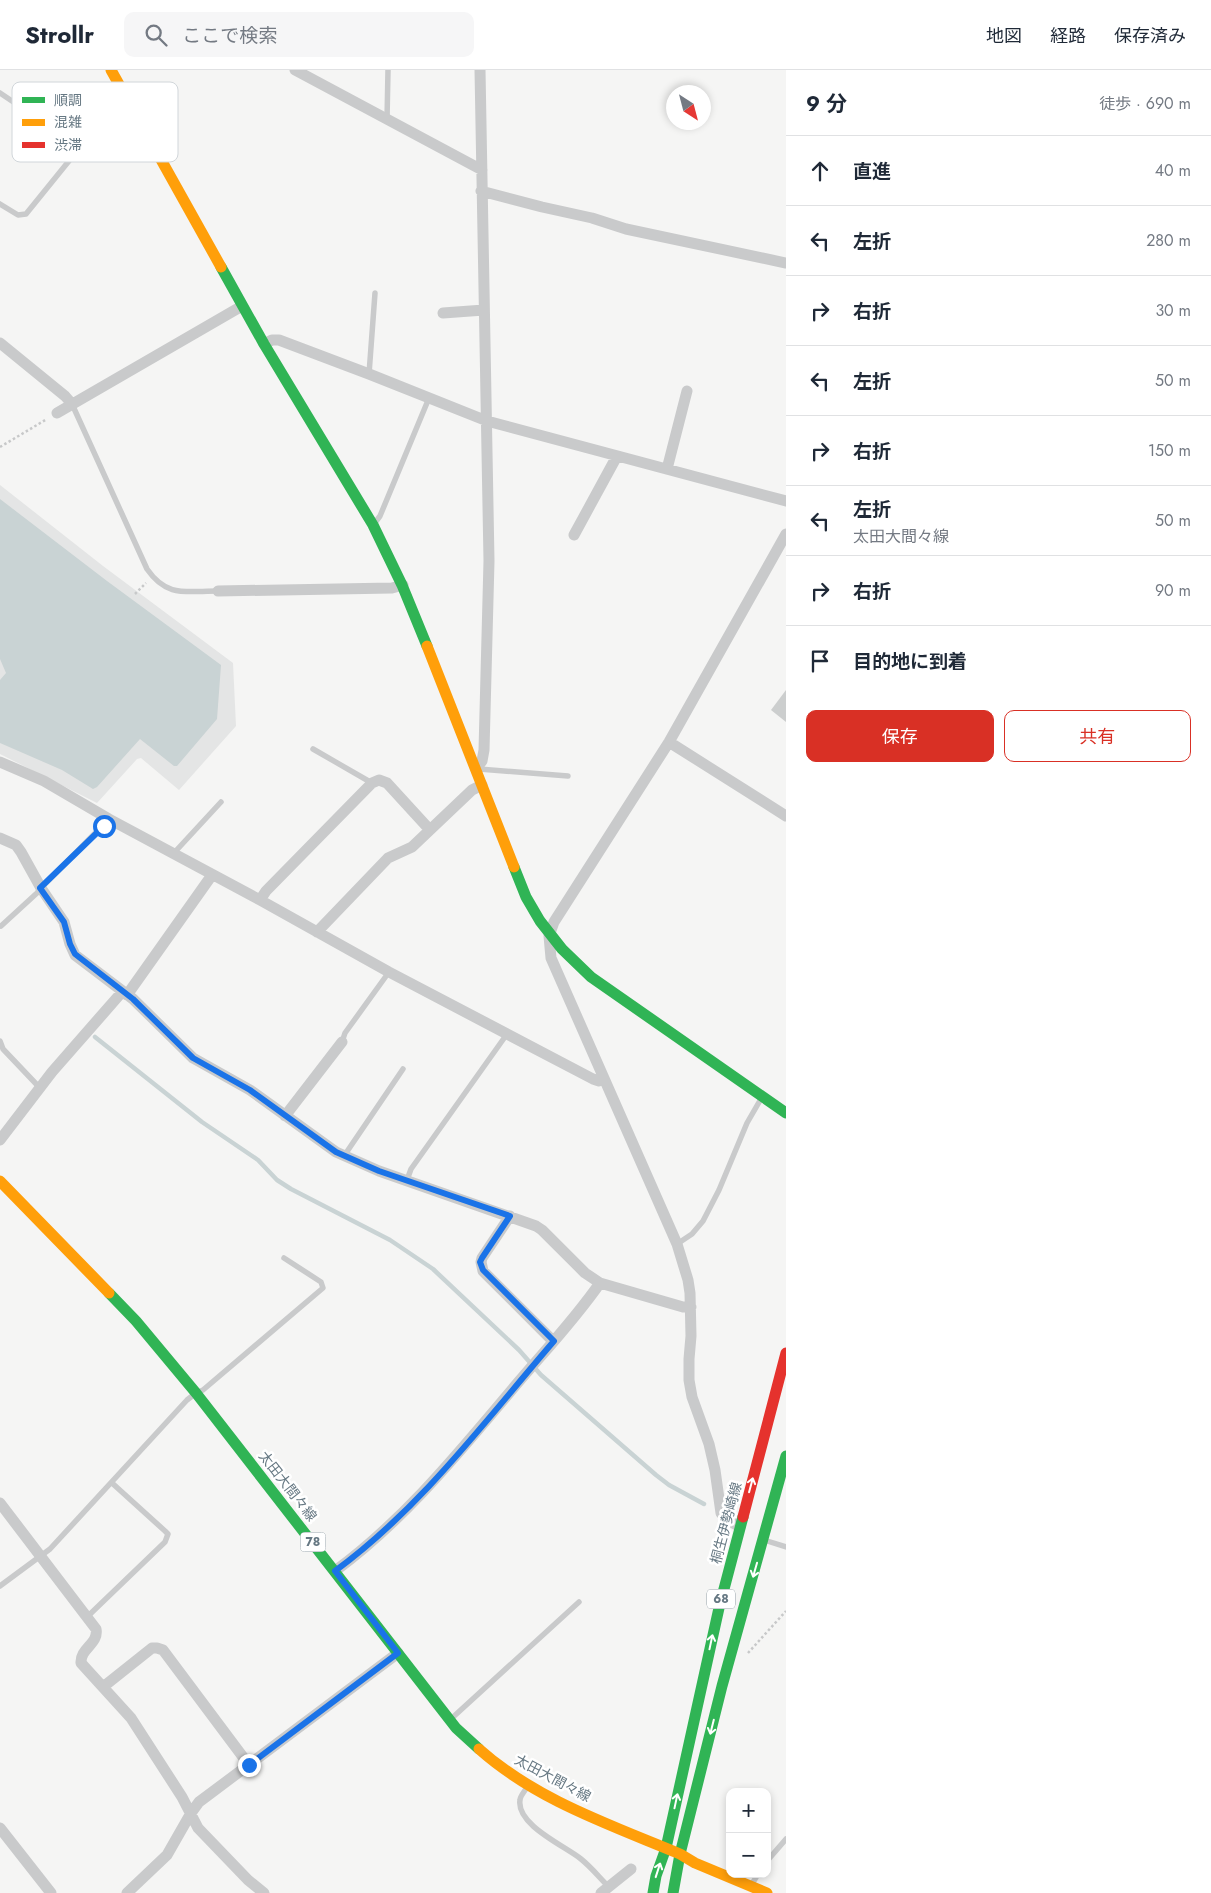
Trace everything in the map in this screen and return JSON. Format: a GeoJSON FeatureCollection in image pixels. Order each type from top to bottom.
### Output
{"type":"FeatureCollection","features":[{"type":"Feature","properties":{"kind":"main road"},"geometry":{"type":"LineString","coordinates":[[111,70],[118,82]]}},
{"type":"Feature","properties":{"kind":"main road"},"geometry":{"type":"LineString","coordinates":[[162,162],[264,344],[373,525],[403,585],[526,897],[549,936],[590,977],[786,1113]]}},
{"type":"Feature","properties":{"kind":"main road","name":"太田大間々線"},"geometry":{"type":"LineString","coordinates":[[0,1182],[136,1321],[196,1393],[450,1720],[477,1748],[528,1786],[582,1812],[666,1848]]}},
{"type":"Feature","properties":{"kind":"main road","name":"桐生伊勢崎線"},"geometry":{"type":"LineString","coordinates":[[653,1893],[656,1876],[666,1848],[719,1608],[786,1353]]}},
{"type":"Feature","properties":{"kind":"main road","name":"68"},"geometry":{"type":"LineString","coordinates":[[673,1893],[680,1854],[722,1686],[786,1456]]}},
{"type":"Feature","properties":{"kind":"main road"},"geometry":{"type":"LineString","coordinates":[[666,1848],[695,1863],[767,1893]]}},
{"type":"Feature","properties":{"kind":"street"},"geometry":{"type":"LineString","coordinates":[[295,70],[482,170]]}},
{"type":"Feature","properties":{"kind":"street"},"geometry":{"type":"LineString","coordinates":[[476,769],[482,761],[484,750],[488,561],[480,70]]}},
{"type":"Feature","properties":{"kind":"street"},"geometry":{"type":"LineString","coordinates":[[481,191],[592,218],[626,229],[786,263]]}},
{"type":"Feature","properties":{"kind":"street"},"geometry":{"type":"LineString","coordinates":[[56,413],[242,306]]}},
{"type":"Feature","properties":{"kind":"street"},"geometry":{"type":"LineString","coordinates":[[443,313],[484,310]]}},
{"type":"Feature","properties":{"kind":"street"},"geometry":{"type":"LineString","coordinates":[[264,344],[272,340],[279,340],[487,421],[786,501]]}},
{"type":"Feature","properties":{"kind":"street"},"geometry":{"type":"LineString","coordinates":[[0,343],[65,396],[72,404]]}},
{"type":"Feature","properties":{"kind":"street"},"geometry":{"type":"LineString","coordinates":[[667,469],[687,392]]}},
{"type":"Feature","properties":{"kind":"street"},"geometry":{"type":"LineString","coordinates":[[574,535],[617,456]]}},
{"type":"Feature","properties":{"kind":"street"},"geometry":{"type":"LineString","coordinates":[[740,1527],[725,1518],[722,1513],[709,1444],[688,1380],[691,1307],[688,1280],[677,1244],[551,958],[549,936],[554,922],[669,742],[786,534]]}},
{"type":"Feature","properties":{"kind":"street"},"geometry":{"type":"LineString","coordinates":[[218,591],[392,588],[403,585]]}},
{"type":"Feature","properties":{"kind":"street"},"geometry":{"type":"LineString","coordinates":[[669,742],[786,816]]}},
{"type":"Feature","properties":{"kind":"street"},"geometry":{"type":"LineString","coordinates":[[0,762],[44,782],[389,972],[593,1080],[599,1081],[604,1079]]}},
{"type":"Feature","properties":{"kind":"street"},"geometry":{"type":"LineString","coordinates":[[260,900],[372,783],[379,780],[387,783],[430,830]]}},
{"type":"Feature","properties":{"kind":"street"},"geometry":{"type":"LineString","coordinates":[[317,932],[388,858],[412,847],[472,790],[482,784]]}},
{"type":"Feature","properties":{"kind":"street"},"geometry":{"type":"LineString","coordinates":[[0,838],[16,845],[40,888],[64,922],[75,954],[124,994],[193,1058],[250,1090],[336,1152],[379,1171],[510,1216],[542,1230],[585,1273],[600,1284],[691,1307]]}},
{"type":"Feature","properties":{"kind":"street"},"geometry":{"type":"LineString","coordinates":[[0,1140],[40,1088],[124,994],[212,875]]}},
{"type":"Feature","properties":{"kind":"street"},"geometry":{"type":"LineString","coordinates":[[285,1116],[342,1042]]}},
{"type":"Feature","properties":{"kind":"street"},"geometry":{"type":"LineString","coordinates":[[510,1216],[482,1258],[481,1266],[554,1341]]}},
{"type":"Feature","properties":{"kind":"street"},"geometry":{"type":"LineString","coordinates":[[335,1571],[400,1516],[436,1479],[600,1284]]}},
{"type":"Feature","properties":{"kind":"street"},"geometry":{"type":"LineString","coordinates":[[0,1503],[96,1629],[96,1638],[82,1654],[81,1663],[131,1718],[182,1797],[198,1828],[248,1880],[264,1893]]}},
{"type":"Feature","properties":{"kind":"street"},"geometry":{"type":"LineString","coordinates":[[103,1687],[152,1648],[163,1650],[249,1765]]}},
{"type":"Feature","properties":{"kind":"street"},"geometry":{"type":"LineString","coordinates":[[127,1893],[167,1855],[199,1802],[398,1653]]}},
{"type":"Feature","properties":{"kind":"street"},"geometry":{"type":"LineString","coordinates":[[0,1828],[51,1893]]}},
{"type":"Feature","properties":{"kind":"street"},"geometry":{"type":"LineString","coordinates":[[604,1890],[631,1869]]}},
{"type":"Feature","properties":{"kind":"lane"},"geometry":{"type":"LineString","coordinates":[[387,120],[388,70]]}},
{"type":"Feature","properties":{"kind":"lane"},"geometry":{"type":"LineString","coordinates":[[0,92],[12,100]]}},
{"type":"Feature","properties":{"kind":"lane"},"geometry":{"type":"LineString","coordinates":[[0,204],[18,216],[26,214],[68,162]]}},
{"type":"Feature","properties":{"kind":"lane"},"geometry":{"type":"LineString","coordinates":[[369,374],[375,293]]}},
{"type":"Feature","properties":{"kind":"lane"},"geometry":{"type":"LineString","coordinates":[[373,525],[380,516],[429,398]]}},
{"type":"Feature","properties":{"kind":"lane"},"geometry":{"type":"LineString","coordinates":[[72,404],[146,569],[159,584],[174,591],[218,591]]}},
{"type":"Feature","properties":{"kind":"lane"},"geometry":{"type":"LineString","coordinates":[[312,749],[372,783]]}},
{"type":"Feature","properties":{"kind":"lane"},"geometry":{"type":"LineString","coordinates":[[476,769],[568,776]]}},
{"type":"Feature","properties":{"kind":"lane"},"geometry":{"type":"LineString","coordinates":[[173,854],[221,802]]}},
{"type":"Feature","properties":{"kind":"lane"},"geometry":{"type":"LineString","coordinates":[[1,926],[37,894],[40,888],[109,819]]}},
{"type":"Feature","properties":{"kind":"lane"},"geometry":{"type":"LineString","coordinates":[[342,1042],[345,1033],[389,972]]}},
{"type":"Feature","properties":{"kind":"lane"},"geometry":{"type":"LineString","coordinates":[[407,1180],[412,1169],[507,1034]]}},
{"type":"Feature","properties":{"kind":"lane"},"geometry":{"type":"LineString","coordinates":[[0,1041],[3,1049],[40,1088]]}},
{"type":"Feature","properties":{"kind":"lane"},"geometry":{"type":"LineString","coordinates":[[344,1156],[404,1069]]}},
{"type":"Feature","properties":{"kind":"lane"},"geometry":{"type":"LineString","coordinates":[[677,1244],[692,1234],[703,1221],[719,1190],[747,1123],[762,1096]]}},
{"type":"Feature","properties":{"kind":"lane"},"geometry":{"type":"LineString","coordinates":[[0,1586],[41,1557],[112,1483],[187,1400],[203,1390],[323,1288],[321,1282],[284,1258]]}},
{"type":"Feature","properties":{"kind":"lane"},"geometry":{"type":"LineString","coordinates":[[86,1617],[165,1542],[168,1534],[112,1483]]}},
{"type":"Feature","properties":{"kind":"lane"},"geometry":{"type":"LineString","coordinates":[[763,1540],[786,1548]]}},
{"type":"Feature","properties":{"kind":"lane"},"geometry":{"type":"LineString","coordinates":[[450,1720],[579,1602]]}},
{"type":"Feature","properties":{"kind":"lane"},"geometry":{"type":"LineString","coordinates":[[528,1786],[520,1799],[520,1811],[542,1834],[582,1860],[604,1890]]}},
{"type":"Feature","properties":{"kind":"lane"},"geometry":{"type":"LineString","coordinates":[[771,1856],[786,1839]]}},
{"type":"Feature","properties":{"kind":"lane"},"geometry":{"type":"LineString","coordinates":[[751,1886],[756,1878]]}},
{"type":"Feature","properties":{"kind":"path"},"geometry":{"type":"LineString","coordinates":[[0,447],[56,413]]}},
{"type":"Feature","properties":{"kind":"path"},"geometry":{"type":"LineString","coordinates":[[135,594],[152,576]]}},
{"type":"Feature","properties":{"kind":"path"},"geometry":{"type":"LineString","coordinates":[[748,1653],[786,1611]]}},
{"type":"Feature","properties":{"kind":"shaded area"},"geometry":{"type":"Polygon","coordinates":[[[0,485],[103,566],[233,663],[236,726],[179,790],[141,758],[137,759],[97,803],[0,754],[0,485]]]}},
{"type":"Feature","properties":{"kind":"shaded area"},"geometry":{"type":"Polygon","coordinates":[[[0,499],[221,665],[217,719],[177,766],[174,766],[140,739],[97,787],[93,789],[62,770],[0,743],[0,680],[6,673],[0,659],[0,499]]]}},
{"type":"Feature","properties":{"kind":"building"},"geometry":{"type":"Polygon","coordinates":[[[786,690],[786,722],[771,710],[786,690]]]}},
{"type":"Feature","properties":{"kind":"waterway"},"geometry":{"type":"LineString","coordinates":[[95,1037],[202,1122],[258,1160],[277,1180],[390,1240],[433,1269],[519,1350],[541,1375],[656,1475],[669,1485],[704,1504]]}},
{"type":"Feature","properties":{"kind":"traffic: fast"},"geometry":{"type":"LineString","coordinates":[[221,267],[264,344],[373,525],[402,585],[427,646]]}},
{"type":"Feature","properties":{"kind":"traffic: fast"},"geometry":{"type":"LineString","coordinates":[[514,867],[526,897],[540,921],[562,949],[591,977],[786,1113]]}},
{"type":"Feature","properties":{"kind":"traffic: fast"},"geometry":{"type":"LineString","coordinates":[[109,1293],[136,1321],[196,1393],[456,1728],[479,1749]]}},
{"type":"Feature","properties":{"kind":"traffic: fast"},"geometry":{"type":"LineString","coordinates":[[673,1893],[680,1854],[722,1686],[786,1456]]}},
{"type":"Feature","properties":{"kind":"traffic: fast"},"geometry":{"type":"LineString","coordinates":[[653,1893],[656,1876],[666,1848],[719,1608],[743,1517]]}},
{"type":"Feature","properties":{"kind":"traffic: slow"},"geometry":{"type":"LineString","coordinates":[[111,70],[118,82]]}},
{"type":"Feature","properties":{"kind":"traffic: slow"},"geometry":{"type":"LineString","coordinates":[[162,162],[221,267]]}},
{"type":"Feature","properties":{"kind":"traffic: slow"},"geometry":{"type":"LineString","coordinates":[[427,646],[514,867]]}},
{"type":"Feature","properties":{"kind":"traffic: slow"},"geometry":{"type":"LineString","coordinates":[[0,1181],[109,1293]]}},
{"type":"Feature","properties":{"kind":"traffic: slow"},"geometry":{"type":"LineString","coordinates":[[479,1749],[501,1767],[549,1797],[575,1810],[680,1854],[695,1863],[767,1893]]}},
{"type":"Feature","properties":{"kind":"traffic: jam"},"geometry":{"type":"LineString","coordinates":[[743,1517],[786,1353]]}},
{"type":"Feature","properties":{"kind":"route"},"geometry":{"type":"LineString","coordinates":[[104,826],[40,888],[64,922],[75,954],[133,999],[193,1058],[250,1090],[336,1152],[379,1171],[510,1216],[482,1258],[481,1266],[554,1341],[436,1479],[400,1516],[335,1571],[398,1653],[249,1765]]}}]}
